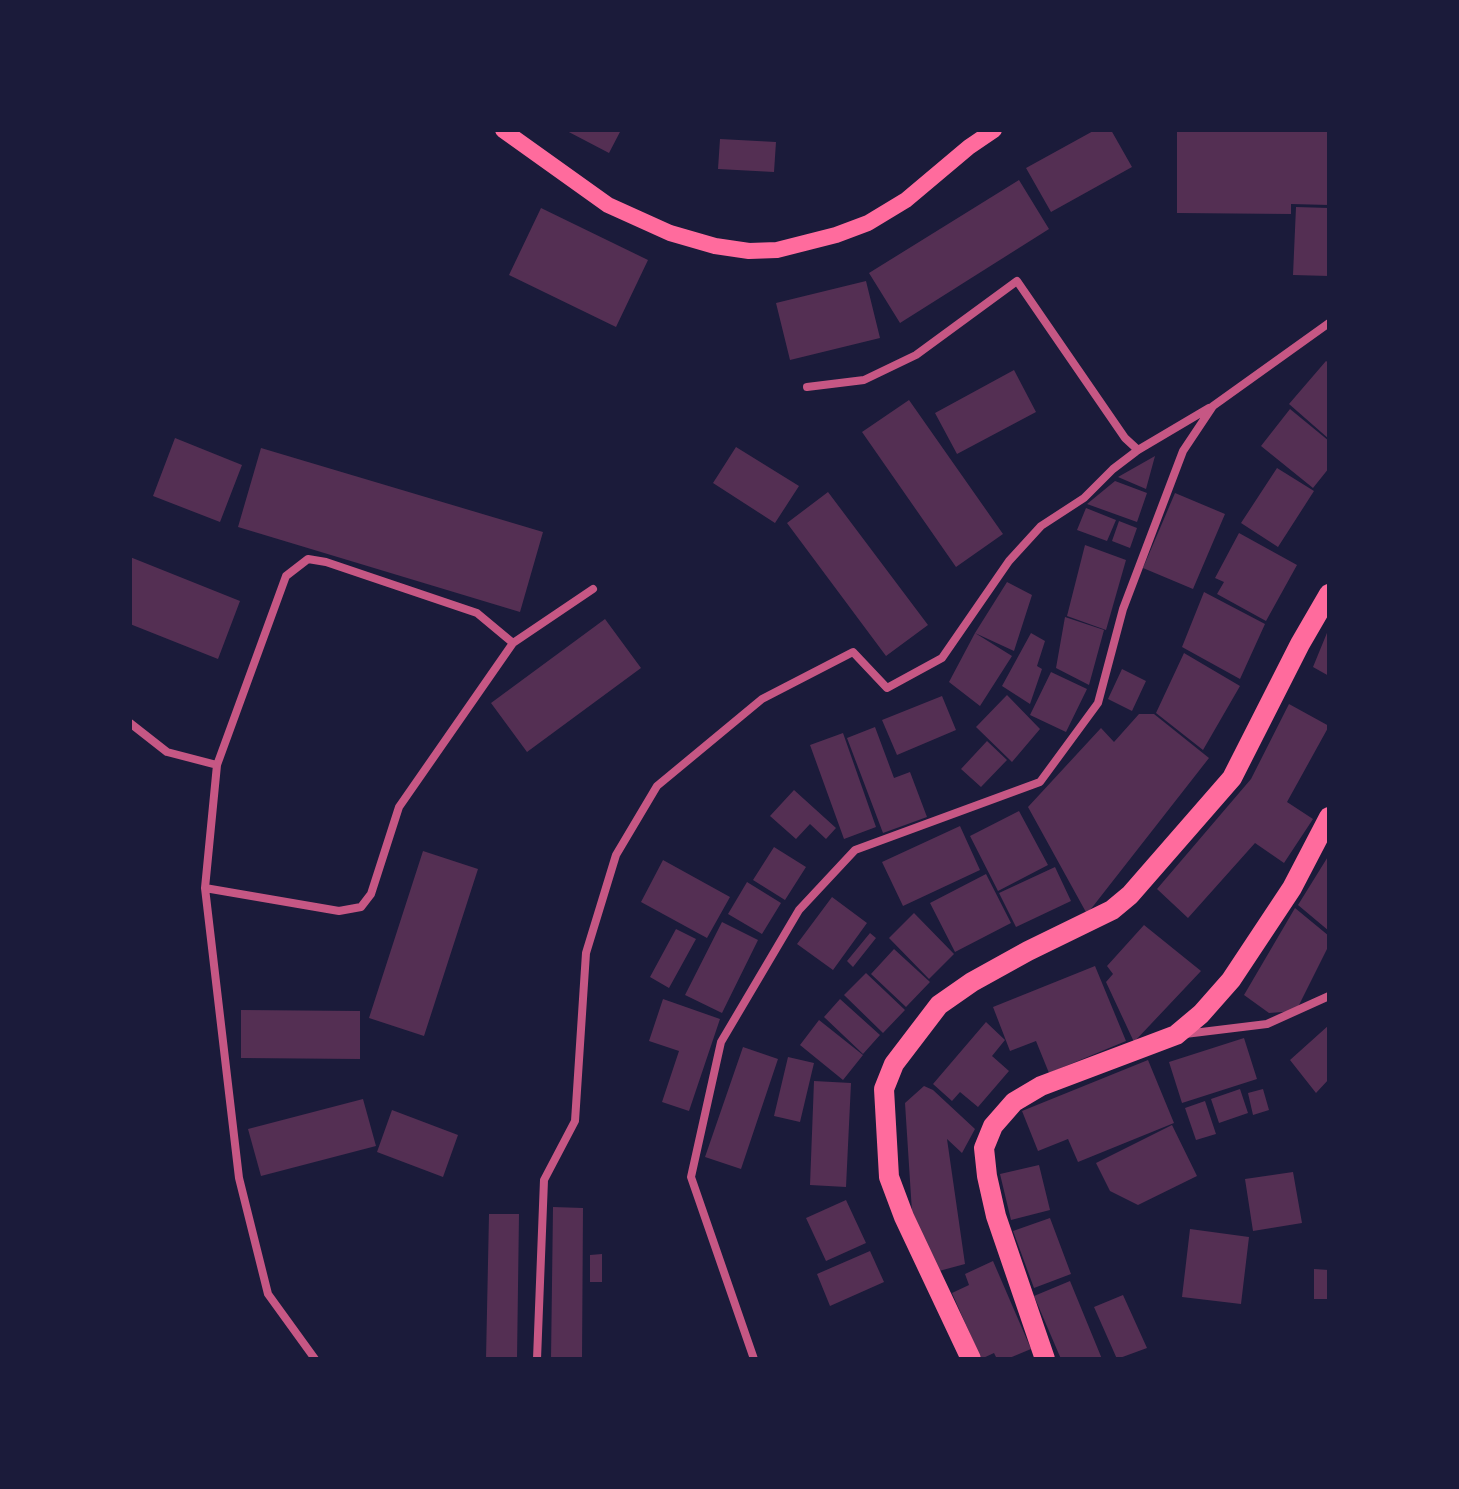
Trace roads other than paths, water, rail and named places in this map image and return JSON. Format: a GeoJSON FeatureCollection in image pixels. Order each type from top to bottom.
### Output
{"type":"FeatureCollection","features":[{"type":"Feature","properties":{"kind":"main road"},"geometry":{"type":"LineString","coordinates":[[503,130],[608,205],[670,233],[715,246],[749,251],[777,250],[836,235],[868,223],[906,200],[994,130]]}},
{"type":"Feature","properties":{"kind":"main road"},"geometry":{"type":"LineString","coordinates":[[971,1359],[916,1245],[889,1177],[884,1089],[894,1064],[939,1005],[972,982],[1028,951],[1112,910],[1130,895],[1232,778],[1329,594]]}},
{"type":"Feature","properties":{"kind":"main road"},"geometry":{"type":"LineString","coordinates":[[1045,1359],[996,1216],[987,1176],[984,1148],[993,1126],[1014,1102],[1041,1086],[1176,1035],[1201,1014],[1231,980],[1292,888],[1329,817]]}},
{"type":"Feature","properties":{"kind":"street"},"geometry":{"type":"LineString","coordinates":[[807,387],[864,380],[916,355],[1017,281],[1125,438],[1138,450]]}},
{"type":"Feature","properties":{"kind":"street"},"geometry":{"type":"LineString","coordinates":[[537,1359],[544,1180],[575,1121],[586,953],[616,855],[657,786],[762,699],[853,652],[887,688],[942,658],[1009,561],[1041,526],[1084,498],[1113,469],[1138,450],[1213,406],[1329,323]]}},
{"type":"Feature","properties":{"kind":"street"},"geometry":{"type":"LineString","coordinates":[[754,1359],[691,1177],[721,1042],[799,910],[855,850],[1040,782],[1098,703],[1123,609],[1183,451],[1213,406]]}},
{"type":"Feature","properties":{"kind":"street"},"geometry":{"type":"LineString","coordinates":[[315,1359],[268,1294],[239,1178],[205,888],[217,765],[286,576],[308,559],[326,562],[477,613],[513,643]]}},
{"type":"Feature","properties":{"kind":"street"},"geometry":{"type":"LineString","coordinates":[[205,888],[339,911],[361,907],[371,894],[399,807],[513,643],[593,589]]}},
{"type":"Feature","properties":{"kind":"street"},"geometry":{"type":"LineString","coordinates":[[130,723],[167,752],[217,765]]}},
{"type":"Feature","properties":{"kind":"street"},"geometry":{"type":"LineString","coordinates":[[1176,1035],[1267,1024],[1329,996]]}}]}
